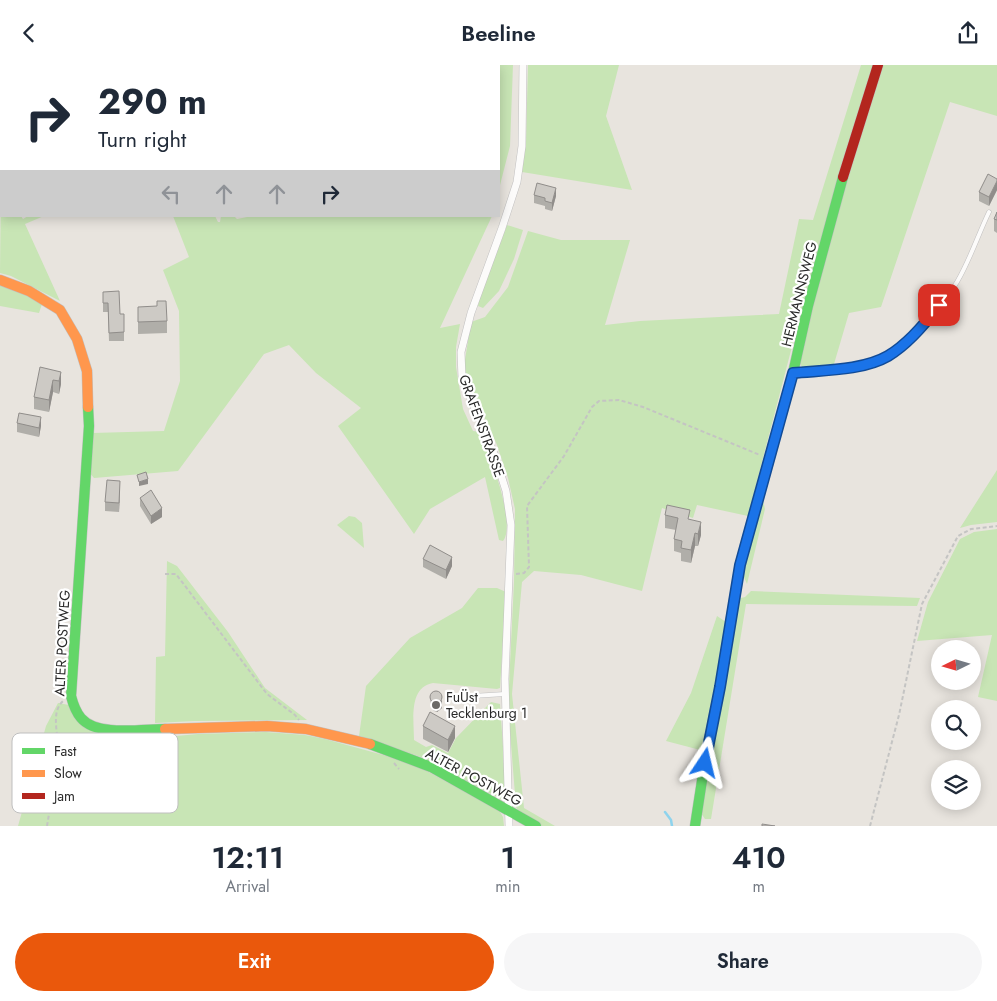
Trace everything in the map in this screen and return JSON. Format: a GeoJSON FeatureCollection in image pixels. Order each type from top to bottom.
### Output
{"type":"FeatureCollection","features":[{"type":"Feature","properties":{"kind":"street","name":"GRAFENSTRASSE"},"geometry":{"type":"LineString","coordinates":[[509,826],[505,694],[511,525],[506,491],[496,456],[462,378],[461,352],[471,313],[517,182],[522,146],[523,65]]}},
{"type":"Feature","properties":{"kind":"street","name":"HERMANNSWEG"},"geometry":{"type":"LineString","coordinates":[[695,826],[740,565],[793,373],[808,306],[878,65]]}},
{"type":"Feature","properties":{"kind":"street","name":"ALTER POSTWEG"},"geometry":{"type":"LineString","coordinates":[[0,280],[29,291],[60,310],[77,339],[87,371],[89,426],[72,696],[79,717],[94,728],[112,730],[267,726],[306,729],[379,747],[431,767],[536,826]]}},
{"type":"Feature","properties":{"kind":"lane"},"geometry":{"type":"LineString","coordinates":[[793,373],[853,367],[872,363],[887,357],[902,346],[930,317],[957,281],[988,212]]}},
{"type":"Feature","properties":{"kind":"lane"},"geometry":{"type":"LineString","coordinates":[[456,697],[505,694]]}},
{"type":"Feature","properties":{"kind":"path"},"geometry":{"type":"LineString","coordinates":[[509,574],[524,573],[529,567],[527,506],[564,457],[592,407],[600,401],[619,400],[643,407],[764,457]]}},
{"type":"Feature","properties":{"kind":"path"},"geometry":{"type":"LineString","coordinates":[[870,826],[900,715],[907,670],[922,604],[958,536],[971,529],[997,526]]}},
{"type":"Feature","properties":{"kind":"path"},"geometry":{"type":"LineString","coordinates":[[165,574],[176,574],[267,695],[295,715],[306,729]]}},
{"type":"Feature","properties":{"kind":"path"},"geometry":{"type":"LineString","coordinates":[[56,733],[57,715],[61,703],[72,696]]}},
{"type":"Feature","properties":{"kind":"path"},"geometry":{"type":"LineString","coordinates":[[47,826],[49,813]]}},
{"type":"Feature","properties":{"kind":"green space"},"geometry":{"type":"Polygon","coordinates":[[[500,65],[513,65],[510,146],[500,185],[500,65]]]}},
{"type":"Feature","properties":{"kind":"green space"},"geometry":{"type":"Polygon","coordinates":[[[528,65],[619,65],[606,116],[632,190],[522,172],[526,143],[528,65]]]}},
{"type":"Feature","properties":{"kind":"green space"},"geometry":{"type":"Polygon","coordinates":[[[861,65],[997,65],[997,116],[950,102],[881,307],[849,313],[834,364],[803,368],[799,363],[811,311],[801,312],[748,516],[697,505],[693,518],[662,508],[642,591],[581,575],[534,571],[522,582],[512,694],[524,808],[555,826],[542,826],[519,813],[516,807],[508,706],[514,582],[515,509],[508,478],[497,445],[469,384],[464,366],[471,322],[485,317],[508,287],[528,231],[561,240],[630,240],[605,325],[640,321],[779,314],[799,219],[813,220],[861,65]]]}},
{"type":"Feature","properties":{"kind":"green space"},"geometry":{"type":"Polygon","coordinates":[[[1,217],[22,217],[23,219],[26,217],[42,217],[25,224],[60,301],[11,276],[0,273],[1,217]]]}},
{"type":"Feature","properties":{"kind":"green space"},"geometry":{"type":"Polygon","coordinates":[[[173,217],[216,217],[220,222],[221,217],[235,217],[237,219],[247,217],[492,217],[440,328],[460,324],[456,347],[456,367],[463,409],[473,431],[480,432],[500,488],[507,519],[503,541],[499,540],[485,477],[430,509],[414,534],[338,426],[361,408],[316,373],[289,345],[264,354],[178,471],[94,478],[89,472],[92,433],[164,431],[180,381],[179,311],[163,270],[189,257],[173,217]]]}},
{"type":"Feature","properties":{"kind":"green space"},"geometry":{"type":"Polygon","coordinates":[[[507,225],[523,230],[514,259],[499,291],[483,308],[478,306],[479,300],[507,225]]]}},
{"type":"Feature","properties":{"kind":"green space"},"geometry":{"type":"Polygon","coordinates":[[[0,284],[42,304],[39,313],[0,306],[0,284]]]}},
{"type":"Feature","properties":{"kind":"green space"},"geometry":{"type":"Polygon","coordinates":[[[997,470],[997,522],[960,528],[997,470]]]}},
{"type":"Feature","properties":{"kind":"green space"},"geometry":{"type":"Polygon","coordinates":[[[762,496],[765,509],[747,584],[742,573],[762,496]]]}},
{"type":"Feature","properties":{"kind":"green space"},"geometry":{"type":"Polygon","coordinates":[[[349,516],[355,517],[362,523],[364,548],[337,525],[349,516]]]}},
{"type":"Feature","properties":{"kind":"green space"},"geometry":{"type":"Polygon","coordinates":[[[997,529],[997,701],[978,697],[992,635],[917,641],[928,602],[960,539],[974,532],[997,529]]]}},
{"type":"Feature","properties":{"kind":"green space"},"geometry":{"type":"Polygon","coordinates":[[[167,561],[177,566],[228,632],[265,688],[307,720],[155,723],[156,657],[165,656],[167,561]]]}},
{"type":"Feature","properties":{"kind":"green space"},"geometry":{"type":"Polygon","coordinates":[[[478,588],[497,588],[506,592],[500,688],[433,683],[425,686],[419,691],[414,706],[414,740],[426,747],[432,745],[448,753],[456,738],[491,702],[500,704],[505,775],[503,800],[421,757],[359,736],[366,686],[410,638],[462,608],[478,588]]]}},
{"type":"Feature","properties":{"kind":"green space"},"geometry":{"type":"Polygon","coordinates":[[[751,591],[920,598],[917,606],[746,604],[711,819],[705,819],[701,813],[737,599],[745,597],[751,591]]]}},
{"type":"Feature","properties":{"kind":"green space"},"geometry":{"type":"Polygon","coordinates":[[[717,616],[726,622],[704,751],[666,741],[691,693],[717,616]]]}},
{"type":"Feature","properties":{"kind":"green space"},"geometry":{"type":"Polygon","coordinates":[[[58,703],[69,705],[94,731],[111,733],[44,733],[58,703]]]}},
{"type":"Feature","properties":{"kind":"green space"},"geometry":{"type":"Polygon","coordinates":[[[266,732],[305,735],[325,739],[398,759],[423,769],[499,810],[503,817],[504,826],[18,826],[22,813],[178,813],[178,736],[266,732]]]}},
{"type":"Feature","properties":{"kind":"building"},"geometry":{"type":"Polygon","coordinates":[[[988,174],[997,179],[989,197],[979,192],[988,174]]]}},
{"type":"Feature","properties":{"kind":"building"},"geometry":{"type":"Polygon","coordinates":[[[537,183],[556,188],[552,203],[545,201],[545,198],[534,195],[537,183]]]}},
{"type":"Feature","properties":{"kind":"building"},"geometry":{"type":"Polygon","coordinates":[[[119,291],[120,314],[124,314],[124,332],[109,333],[108,303],[103,303],[103,292],[119,291]]]}},
{"type":"Feature","properties":{"kind":"building"},"geometry":{"type":"Polygon","coordinates":[[[157,301],[166,301],[167,321],[138,322],[138,307],[157,306],[157,301]]]}},
{"type":"Feature","properties":{"kind":"building"},"geometry":{"type":"Polygon","coordinates":[[[40,367],[61,372],[59,381],[53,380],[49,400],[34,397],[40,367]]]}},
{"type":"Feature","properties":{"kind":"building"},"geometry":{"type":"Polygon","coordinates":[[[19,413],[41,417],[39,428],[17,423],[19,413]]]}},
{"type":"Feature","properties":{"kind":"building"},"geometry":{"type":"Polygon","coordinates":[[[146,472],[148,479],[139,482],[137,475],[146,472]]]}},
{"type":"Feature","properties":{"kind":"building"},"geometry":{"type":"Polygon","coordinates":[[[107,480],[120,481],[119,503],[105,502],[107,480]]]}},
{"type":"Feature","properties":{"kind":"building"},"geometry":{"type":"Polygon","coordinates":[[[151,490],[162,508],[151,516],[140,498],[151,490]]]}},
{"type":"Feature","properties":{"kind":"building"},"geometry":{"type":"Polygon","coordinates":[[[667,505],[690,510],[688,519],[701,522],[698,534],[695,533],[691,550],[681,548],[682,541],[674,539],[678,518],[665,515],[667,505]]]}},
{"type":"Feature","properties":{"kind":"building"},"geometry":{"type":"Polygon","coordinates":[[[430,545],[452,557],[446,570],[423,559],[430,545]]]}},
{"type":"Feature","properties":{"kind":"building"},"geometry":{"type":"Polygon","coordinates":[[[436,691],[442,697],[436,703],[430,697],[436,691]]]}},
{"type":"Feature","properties":{"kind":"building"},"geometry":{"type":"Polygon","coordinates":[[[430,712],[455,726],[448,740],[423,726],[430,712]]]}},
{"type":"Feature","properties":{"kind":"waterway"},"geometry":{"type":"LineString","coordinates":[[665,812],[671,820],[672,826]]}},
{"type":"Feature","properties":{"kind":"traffic: fast"},"geometry":{"type":"LineString","coordinates":[[695,826],[740,565],[793,373],[808,306],[843,177]]}},
{"type":"Feature","properties":{"kind":"traffic: fast"},"geometry":{"type":"LineString","coordinates":[[88,407],[89,426],[71,696],[74,707],[81,718],[88,724],[98,728],[120,731],[165,729]]}},
{"type":"Feature","properties":{"kind":"traffic: fast"},"geometry":{"type":"LineString","coordinates":[[370,744],[431,767],[536,826]]}},
{"type":"Feature","properties":{"kind":"traffic: slow"},"geometry":{"type":"LineString","coordinates":[[0,280],[29,291],[60,310],[77,339],[87,371],[88,407]]}},
{"type":"Feature","properties":{"kind":"traffic: slow"},"geometry":{"type":"LineString","coordinates":[[165,729],[267,726],[306,729],[370,744]]}},
{"type":"Feature","properties":{"kind":"traffic: jam"},"geometry":{"type":"LineString","coordinates":[[843,177],[878,65]]}},
{"type":"Feature","properties":{"kind":"place","name":"FuÜst Tecklenburg 1"},"geometry":{"type":"Point","coordinates":[436,705]}},
{"type":"Feature","properties":{"kind":"route"},"geometry":{"type":"LineString","coordinates":[[705,763],[720,687],[740,565],[793,373],[853,367],[872,363],[887,357],[916,333],[939,305]]}}]}
